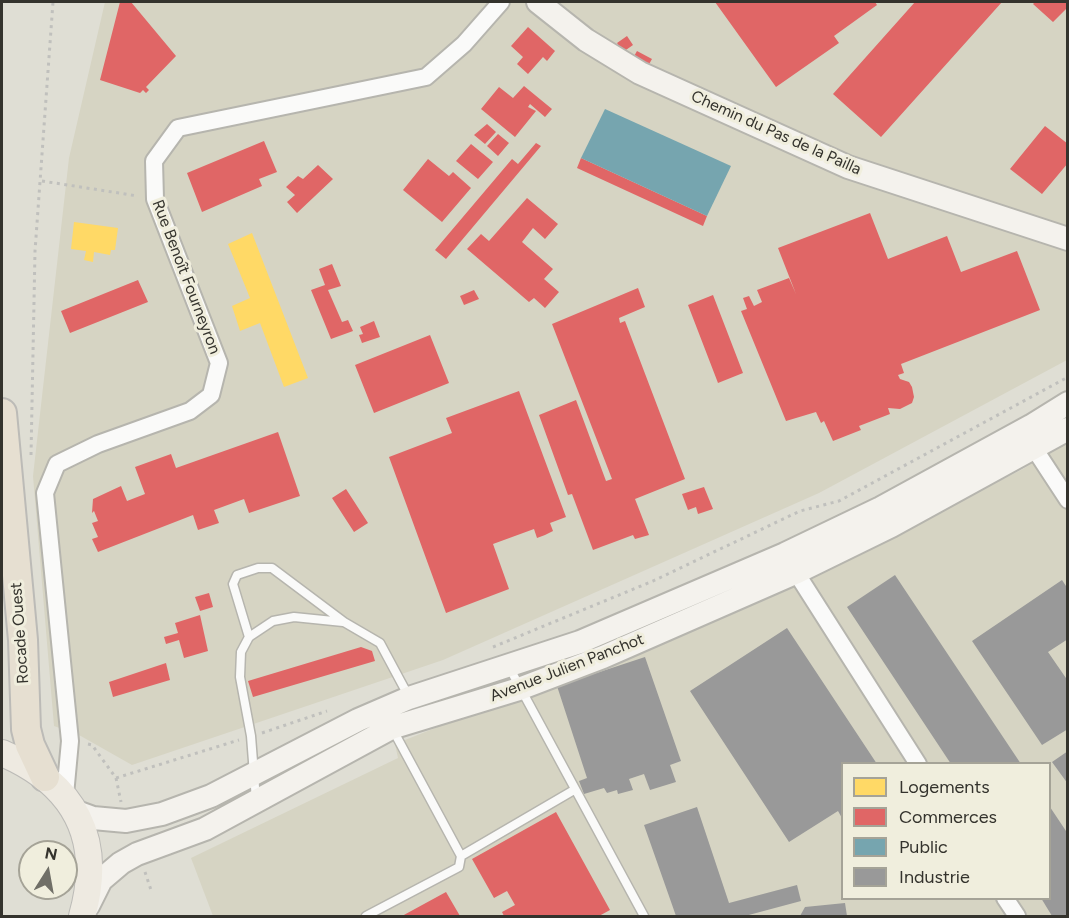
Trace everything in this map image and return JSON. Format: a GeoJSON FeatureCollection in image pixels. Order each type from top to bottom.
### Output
{"type":"FeatureCollection","features":[{"type":"Feature","properties":{"kind":"highway","name":"Rocade Ouest"},"geometry":{"type":"LineString","coordinates":[[2,413],[23,640],[26,729],[30,745],[61,795]]}},
{"type":"Feature","properties":{"kind":"main road","name":"Chemin du Pas de la Pailla"},"geometry":{"type":"LineString","coordinates":[[538,2],[586,40],[640,73],[848,167],[1068,239]]}},
{"type":"Feature","properties":{"kind":"main road","name":"Avenue Julien Panchot"},"geometry":{"type":"LineString","coordinates":[[1029,440],[1068,403]]}},
{"type":"Feature","properties":{"kind":"main road","name":"Avenue Julien Panchot"},"geometry":{"type":"LineString","coordinates":[[82,916],[101,879],[121,863],[137,854],[198,833],[256,803],[328,752],[383,726],[519,689],[603,657],[790,564],[881,508],[1029,440],[1068,429]]}},
{"type":"Feature","properties":{"kind":"main road","name":"Avenue Julien Panchot"},"geometry":{"type":"LineString","coordinates":[[61,795],[93,818],[126,821],[162,814],[211,796],[358,720],[410,698],[464,678],[509,667],[580,642],[790,564]]}},
{"type":"Feature","properties":{"kind":"main road"},"geometry":{"type":"LineString","coordinates":[[2,753],[24,763],[61,795],[83,831],[89,863],[88,896],[82,916]]}},
{"type":"Feature","properties":{"kind":"street","name":"Rue Benoît Fourneyron"},"geometry":{"type":"LineString","coordinates":[[61,795],[70,750],[45,493],[57,464],[73,455],[190,411],[211,395],[219,363],[155,199],[154,161],[178,129],[426,77],[464,44],[501,2]]}},
{"type":"Feature","properties":{"kind":"street"},"geometry":{"type":"LineString","coordinates":[[1029,440],[1068,500]]}},
{"type":"Feature","properties":{"kind":"street"},"geometry":{"type":"LineString","coordinates":[[790,564],[917,762]]}},
{"type":"Feature","properties":{"kind":"street"},"geometry":{"type":"LineString","coordinates":[[1006,900],[1017,916]]}},
{"type":"Feature","properties":{"kind":"lane"},"geometry":{"type":"LineString","coordinates":[[249,636],[233,584],[237,575],[258,568],[272,568],[344,622],[380,643],[410,698],[396,717],[383,726]]}},
{"type":"Feature","properties":{"kind":"lane"},"geometry":{"type":"LineString","coordinates":[[256,803],[251,736],[240,677],[241,652],[249,636],[273,621],[294,617],[344,622]]}},
{"type":"Feature","properties":{"kind":"lane"},"geometry":{"type":"LineString","coordinates":[[509,667],[644,916]]}},
{"type":"Feature","properties":{"kind":"lane"},"geometry":{"type":"LineString","coordinates":[[383,726],[416,702],[456,688],[464,678]]}},
{"type":"Feature","properties":{"kind":"lane"},"geometry":{"type":"LineString","coordinates":[[366,916],[459,867],[461,856],[383,726]]}},
{"type":"Feature","properties":{"kind":"lane"},"geometry":{"type":"LineString","coordinates":[[328,752],[364,729]]}},
{"type":"Feature","properties":{"kind":"lane"},"geometry":{"type":"LineString","coordinates":[[461,856],[574,789]]}},
{"type":"Feature","properties":{"kind":"path"},"geometry":{"type":"LineString","coordinates":[[31,461],[35,251],[42,181],[43,118],[53,2]]}},
{"type":"Feature","properties":{"kind":"path"},"geometry":{"type":"LineString","coordinates":[[42,181],[155,199]]}},
{"type":"Feature","properties":{"kind":"path"},"geometry":{"type":"LineString","coordinates":[[485,651],[653,581],[800,512],[839,501],[1068,377]]}},
{"type":"Feature","properties":{"kind":"path"},"geometry":{"type":"LineString","coordinates":[[70,750],[92,745],[116,778],[338,708]]}},
{"type":"Feature","properties":{"kind":"path"},"geometry":{"type":"LineString","coordinates":[[141,871],[146,872],[151,890]]}},
{"type":"Feature","properties":{"kind":"shaded area"},"geometry":{"type":"Polygon","coordinates":[[[105,2],[1067,2],[1067,360],[819,493],[443,660],[132,765],[79,735],[54,726],[33,476],[69,158],[105,2]]]}},
{"type":"Feature","properties":{"kind":"shaded area"},"geometry":{"type":"Polygon","coordinates":[[[1067,442],[1067,916],[213,916],[191,858],[398,758],[395,744],[799,583],[1023,469],[1067,442]]]}},
{"type":"Feature","properties":{"kind":"building: Logements"},"geometry":{"type":"Polygon","coordinates":[[[74,222],[118,228],[115,250],[111,250],[110,255],[94,252],[93,262],[84,260],[86,251],[71,249],[74,222]]]}},
{"type":"Feature","properties":{"kind":"building: Logements"},"geometry":{"type":"Polygon","coordinates":[[[252,233],[308,378],[284,387],[260,323],[240,331],[232,306],[250,298],[228,244],[252,233]]]}},
{"type":"Feature","properties":{"kind":"building: Commerces"},"geometry":{"type":"Polygon","coordinates":[[[120,2],[131,2],[176,56],[146,87],[149,90],[146,93],[143,90],[140,93],[100,80],[120,2]]]}},
{"type":"Feature","properties":{"kind":"building: Commerces"},"geometry":{"type":"Polygon","coordinates":[[[715,2],[875,2],[877,5],[834,36],[839,43],[776,87],[715,2]]]}},
{"type":"Feature","properties":{"kind":"building: Commerces"},"geometry":{"type":"Polygon","coordinates":[[[915,2],[1002,2],[881,137],[833,94],[915,2]]]}},
{"type":"Feature","properties":{"kind":"building: Commerces"},"geometry":{"type":"Polygon","coordinates":[[[1035,2],[1068,2],[1068,7],[1053,22],[1033,4],[1035,2]]]}},
{"type":"Feature","properties":{"kind":"building: Commerces"},"geometry":{"type":"Polygon","coordinates":[[[528,27],[555,51],[547,61],[543,57],[528,74],[517,64],[523,57],[511,46],[528,27]]]}},
{"type":"Feature","properties":{"kind":"building: Commerces"},"geometry":{"type":"Polygon","coordinates":[[[627,36],[633,45],[623,52],[617,43],[627,36]]]}},
{"type":"Feature","properties":{"kind":"building: Commerces"},"geometry":{"type":"Polygon","coordinates":[[[637,51],[652,59],[648,66],[633,58],[637,51]]]}},
{"type":"Feature","properties":{"kind":"building: Commerces"},"geometry":{"type":"Polygon","coordinates":[[[524,86],[552,109],[545,117],[530,104],[528,107],[536,111],[515,137],[481,109],[499,87],[513,98],[524,86]]]}},
{"type":"Feature","properties":{"kind":"building: Commerces"},"geometry":{"type":"Polygon","coordinates":[[[487,124],[496,132],[485,144],[474,135],[487,124]]]}},
{"type":"Feature","properties":{"kind":"building: Commerces"},"geometry":{"type":"Polygon","coordinates":[[[1045,126],[1068,144],[1068,163],[1042,194],[1010,169],[1045,126]]]}},
{"type":"Feature","properties":{"kind":"building: Commerces"},"geometry":{"type":"Polygon","coordinates":[[[498,134],[509,143],[498,156],[487,146],[498,134]]]}},
{"type":"Feature","properties":{"kind":"building: Commerces"},"geometry":{"type":"Polygon","coordinates":[[[264,141],[277,172],[259,179],[262,186],[202,212],[187,173],[264,141]]]}},
{"type":"Feature","properties":{"kind":"building: Commerces"},"geometry":{"type":"Polygon","coordinates":[[[536,143],[541,146],[446,259],[435,250],[512,159],[518,164],[536,143]]]}},
{"type":"Feature","properties":{"kind":"building: Commerces"},"geometry":{"type":"Polygon","coordinates":[[[471,144],[493,162],[478,179],[456,161],[471,144]]]}},
{"type":"Feature","properties":{"kind":"building: Commerces"},"geometry":{"type":"Polygon","coordinates":[[[581,158],[707,216],[703,226],[577,168],[581,158]]]}},
{"type":"Feature","properties":{"kind":"building: Commerces"},"geometry":{"type":"Polygon","coordinates":[[[428,159],[449,176],[453,172],[471,188],[442,222],[403,190],[428,159]]]}},
{"type":"Feature","properties":{"kind":"building: Commerces"},"geometry":{"type":"Polygon","coordinates":[[[318,165],[333,179],[297,213],[287,202],[295,195],[286,187],[298,176],[303,179],[318,165]]]}},
{"type":"Feature","properties":{"kind":"building: Commerces"},"geometry":{"type":"Polygon","coordinates":[[[527,198],[558,224],[545,239],[533,228],[522,242],[553,269],[544,279],[559,292],[545,308],[534,298],[529,302],[467,249],[481,234],[489,241],[527,198]]]}},
{"type":"Feature","properties":{"kind":"building: Commerces"},"geometry":{"type":"Polygon","coordinates":[[[870,213],[888,259],[947,236],[961,272],[1017,251],[1040,310],[901,364],[904,373],[898,375],[900,379],[909,382],[912,387],[914,397],[912,403],[900,409],[888,408],[890,414],[859,426],[861,430],[833,441],[824,421],[821,423],[816,412],[786,421],[741,311],[747,309],[743,298],[749,296],[754,306],[762,302],[757,290],[789,278],[796,294],[778,248],[870,213]]]}},
{"type":"Feature","properties":{"kind":"building: Commerces"},"geometry":{"type":"Polygon","coordinates":[[[332,264],[341,286],[328,290],[342,322],[348,320],[353,331],[331,339],[311,290],[325,285],[319,269],[332,264]]]}},
{"type":"Feature","properties":{"kind":"building: Commerces"},"geometry":{"type":"Polygon","coordinates":[[[138,280],[148,302],[70,333],[61,311],[138,280]]]}},
{"type":"Feature","properties":{"kind":"building: Commerces"},"geometry":{"type":"Polygon","coordinates":[[[638,288],[645,307],[619,318],[620,323],[625,321],[685,479],[635,499],[649,535],[635,539],[633,535],[593,550],[572,494],[568,495],[539,415],[576,400],[606,481],[612,479],[552,324],[638,288]]]}},
{"type":"Feature","properties":{"kind":"building: Commerces"},"geometry":{"type":"Polygon","coordinates":[[[474,290],[479,299],[464,305],[460,296],[474,290]]]}},
{"type":"Feature","properties":{"kind":"building: Commerces"},"geometry":{"type":"Polygon","coordinates":[[[713,295],[743,373],[718,383],[688,305],[713,295]]]}},
{"type":"Feature","properties":{"kind":"building: Commerces"},"geometry":{"type":"Polygon","coordinates":[[[374,321],[380,337],[362,343],[359,335],[363,334],[360,327],[374,321]]]}},
{"type":"Feature","properties":{"kind":"building: Commerces"},"geometry":{"type":"Polygon","coordinates":[[[430,335],[449,383],[374,413],[355,365],[430,335]]]}},
{"type":"Feature","properties":{"kind":"building: Commerces"},"geometry":{"type":"Polygon","coordinates":[[[519,391],[566,517],[550,523],[553,531],[537,538],[534,529],[493,544],[509,589],[446,613],[389,457],[452,433],[446,418],[519,391]]]}},
{"type":"Feature","properties":{"kind":"building: Commerces"},"geometry":{"type":"Polygon","coordinates":[[[278,432],[300,496],[249,513],[244,499],[214,510],[219,523],[198,530],[193,515],[98,552],[92,539],[98,537],[92,523],[98,521],[94,511],[92,513],[93,499],[121,486],[127,501],[145,494],[135,467],[171,454],[176,468],[278,432]]]}},
{"type":"Feature","properties":{"kind":"building: Commerces"},"geometry":{"type":"Polygon","coordinates":[[[704,487],[713,509],[698,514],[696,507],[688,510],[682,494],[704,487]]]}},
{"type":"Feature","properties":{"kind":"building: Commerces"},"geometry":{"type":"Polygon","coordinates":[[[346,489],[368,523],[354,532],[332,498],[346,489]]]}},
{"type":"Feature","properties":{"kind":"building: Commerces"},"geometry":{"type":"Polygon","coordinates":[[[209,593],[213,607],[200,611],[195,597],[209,593]]]}},
{"type":"Feature","properties":{"kind":"building: Commerces"},"geometry":{"type":"Polygon","coordinates":[[[200,615],[208,651],[184,658],[179,640],[166,644],[164,637],[178,633],[175,623],[200,615]]]}},
{"type":"Feature","properties":{"kind":"building: Commerces"},"geometry":{"type":"Polygon","coordinates":[[[361,647],[372,651],[375,661],[253,697],[248,681],[361,647]]]}},
{"type":"Feature","properties":{"kind":"building: Commerces"},"geometry":{"type":"Polygon","coordinates":[[[166,663],[170,680],[113,697],[109,682],[166,663]]]}},
{"type":"Feature","properties":{"kind":"building: Commerces"},"geometry":{"type":"Polygon","coordinates":[[[556,812],[610,910],[599,916],[504,916],[502,912],[515,905],[507,891],[494,898],[472,859],[556,812]]]}},
{"type":"Feature","properties":{"kind":"building: Commerces"},"geometry":{"type":"Polygon","coordinates":[[[446,892],[460,916],[402,916],[446,892]]]}},
{"type":"Feature","properties":{"kind":"building: Public"},"geometry":{"type":"Polygon","coordinates":[[[605,109],[731,166],[707,216],[581,158],[605,109]]]}},
{"type":"Feature","properties":{"kind":"building: Industrie"},"geometry":{"type":"Polygon","coordinates":[[[895,575],[1020,762],[950,762],[847,607],[895,575]]]}},
{"type":"Feature","properties":{"kind":"building: Industrie"},"geometry":{"type":"Polygon","coordinates":[[[1062,580],[1068,589],[1068,639],[1048,652],[1068,681],[1068,729],[1042,745],[972,641],[1062,580]]]}},
{"type":"Feature","properties":{"kind":"building: Industrie"},"geometry":{"type":"Polygon","coordinates":[[[787,628],[876,762],[841,762],[841,816],[838,811],[789,842],[690,691],[787,628]]]}},
{"type":"Feature","properties":{"kind":"building: Industrie"},"geometry":{"type":"Polygon","coordinates":[[[645,657],[681,761],[670,765],[676,782],[650,790],[644,774],[629,779],[633,790],[618,794],[617,790],[607,793],[604,788],[584,794],[579,781],[587,778],[557,686],[645,657]]]}},
{"type":"Feature","properties":{"kind":"building: Industrie"},"geometry":{"type":"Polygon","coordinates":[[[1068,751],[1068,784],[1052,762],[1068,751]]]}},
{"type":"Feature","properties":{"kind":"building: Industrie"},"geometry":{"type":"Polygon","coordinates":[[[697,807],[729,903],[797,885],[801,901],[745,916],[676,916],[644,825],[697,807]]]}},
{"type":"Feature","properties":{"kind":"building: Industrie"},"geometry":{"type":"Polygon","coordinates":[[[1051,808],[1068,834],[1068,916],[1052,916],[1042,900],[1051,900],[1051,808]]]}},
{"type":"Feature","properties":{"kind":"building: Industrie"},"geometry":{"type":"Polygon","coordinates":[[[845,903],[847,916],[800,916],[805,907],[845,903]]]}}]}
